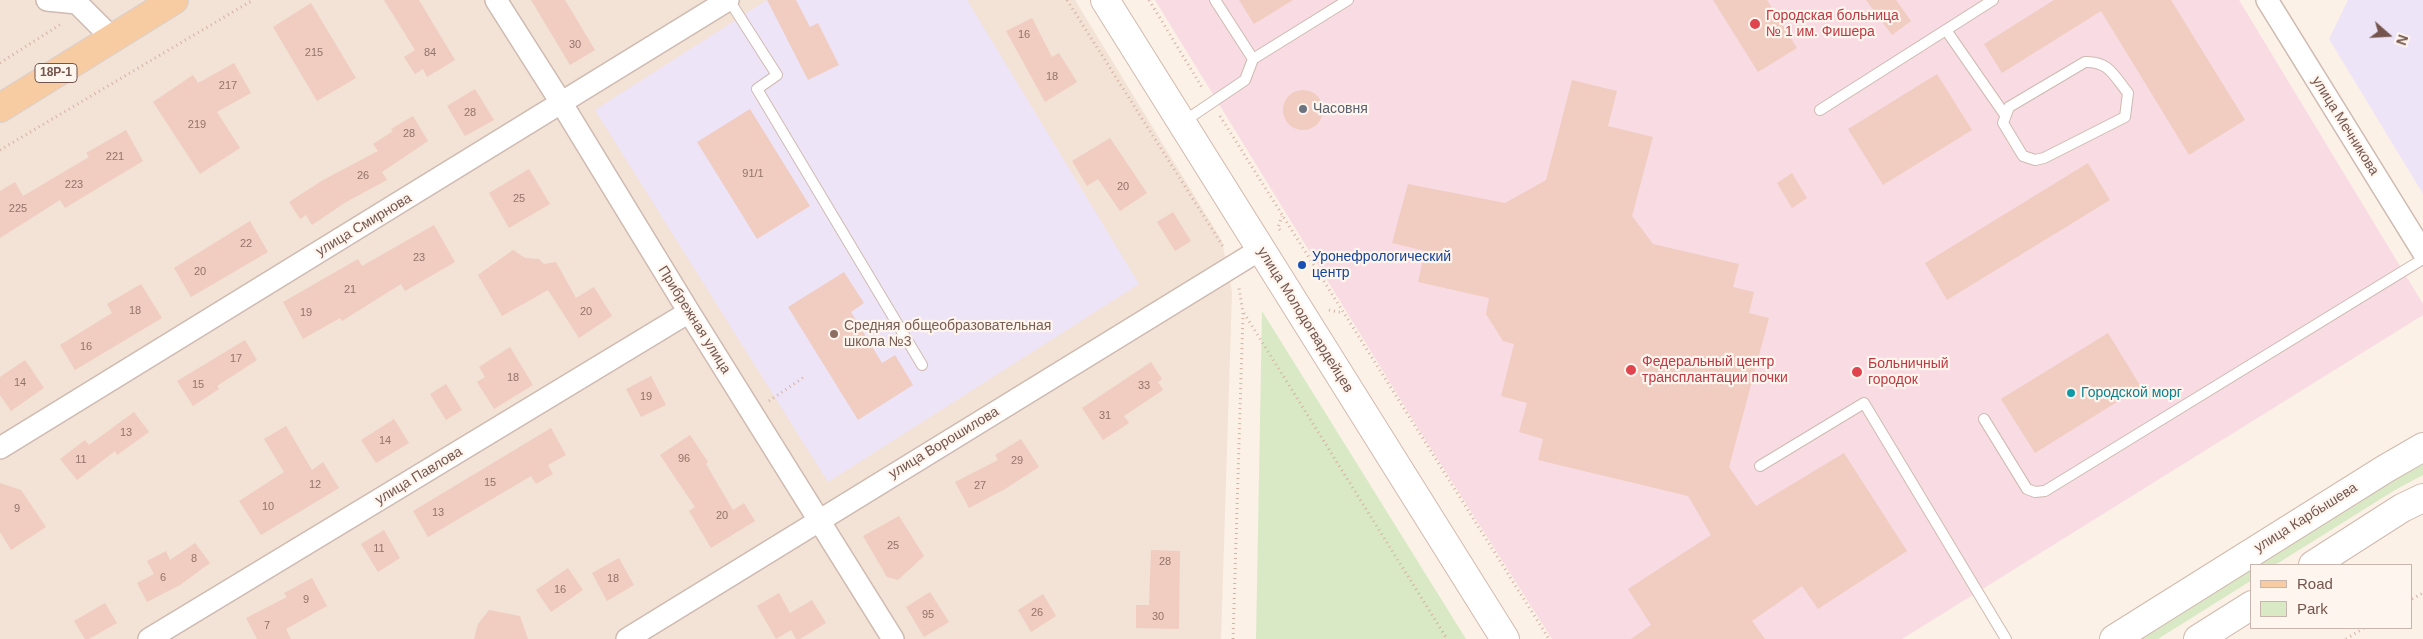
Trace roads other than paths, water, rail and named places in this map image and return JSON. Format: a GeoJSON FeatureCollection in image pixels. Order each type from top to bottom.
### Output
{"type":"FeatureCollection","features":[{"type":"Feature","properties":{"kind":"main road","name":"18Р-1"},"geometry":{"type":"LineString","coordinates":[[0,108],[174,0]]}},
{"type":"Feature","properties":{"kind":"street"},"geometry":{"type":"LineString","coordinates":[[47,0],[77,3],[112,38]]}},
{"type":"Feature","properties":{"kind":"street","name":"Прибрежная улица"},"geometry":{"type":"LineString","coordinates":[[496,0],[562,104],[688,312],[893,639]]}},
{"type":"Feature","properties":{"kind":"street","name":"улица Смирнова"},"geometry":{"type":"LineString","coordinates":[[0,448],[562,104],[728,0]]}},
{"type":"Feature","properties":{"kind":"street","name":"улица Молодогвардейцев"},"geometry":{"type":"LineString","coordinates":[[1105,0],[1182,123],[1272,242],[1505,639]]}},
{"type":"Feature","properties":{"kind":"street","name":"улица Мечникова"},"geometry":{"type":"LineString","coordinates":[[2267,0],[2422,250]]}},
{"type":"Feature","properties":{"kind":"street","name":"улица Ворошилова"},"geometry":{"type":"LineString","coordinates":[[627,639],[1272,242]]}},
{"type":"Feature","properties":{"kind":"street","name":"улица Павлова"},"geometry":{"type":"LineString","coordinates":[[150,639],[688,312]]}},
{"type":"Feature","properties":{"kind":"street","name":"улица Карбышева"},"geometry":{"type":"LineString","coordinates":[[2114,639],[2376,474],[2423,447]]}},
{"type":"Feature","properties":{"kind":"street"},"geometry":{"type":"LineString","coordinates":[[2315,564],[2402,508],[2423,498]]}},
{"type":"Feature","properties":{"kind":"street"},"geometry":{"type":"LineString","coordinates":[[2198,639],[2250,606]]}},
{"type":"Feature","properties":{"kind":"lane"},"geometry":{"type":"LineString","coordinates":[[728,0],[777,75],[757,88],[922,365]]}},
{"type":"Feature","properties":{"kind":"lane"},"geometry":{"type":"LineString","coordinates":[[1215,0],[1253,59]]}},
{"type":"Feature","properties":{"kind":"lane"},"geometry":{"type":"LineString","coordinates":[[1182,123],[1245,80],[1253,59],[1348,0]]}},
{"type":"Feature","properties":{"kind":"lane"},"geometry":{"type":"LineString","coordinates":[[1820,110],[1993,0]]}},
{"type":"Feature","properties":{"kind":"lane"},"geometry":{"type":"LineString","coordinates":[[1946,30],[2004,115],[2003,123],[2023,156],[2035,160],[2044,158],[2125,116],[2128,93],[2107,67],[2098,62],[2085,62],[2008,107],[2004,115]]}},
{"type":"Feature","properties":{"kind":"lane"},"geometry":{"type":"LineString","coordinates":[[1984,419],[2028,489],[2035,492],[2044,491],[2422,250]]}},
{"type":"Feature","properties":{"kind":"lane"},"geometry":{"type":"LineString","coordinates":[[1760,466],[1864,403],[2006,639]]}},
{"type":"Feature","properties":{"kind":"place","name":"Городская больница № 1 им. Фишера"},"geometry":{"type":"Point","coordinates":[1755,24]}},
{"type":"Feature","properties":{"kind":"place","name":"Часовня"},"geometry":{"type":"Point","coordinates":[1303,109]}},
{"type":"Feature","properties":{"kind":"place","name":"Уронефрологический центр"},"geometry":{"type":"Point","coordinates":[1302,265]}},
{"type":"Feature","properties":{"kind":"place","name":"Средняя общеобразовательная школа №3"},"geometry":{"type":"Point","coordinates":[834,334]}},
{"type":"Feature","properties":{"kind":"place","name":"Федеральный центр трансплантации почки"},"geometry":{"type":"Point","coordinates":[1631,370]}},
{"type":"Feature","properties":{"kind":"place","name":"Больничный городок"},"geometry":{"type":"Point","coordinates":[1857,372]}},
{"type":"Feature","properties":{"kind":"place","name":"Городской морг"},"geometry":{"type":"Point","coordinates":[2071,393]}}]}
